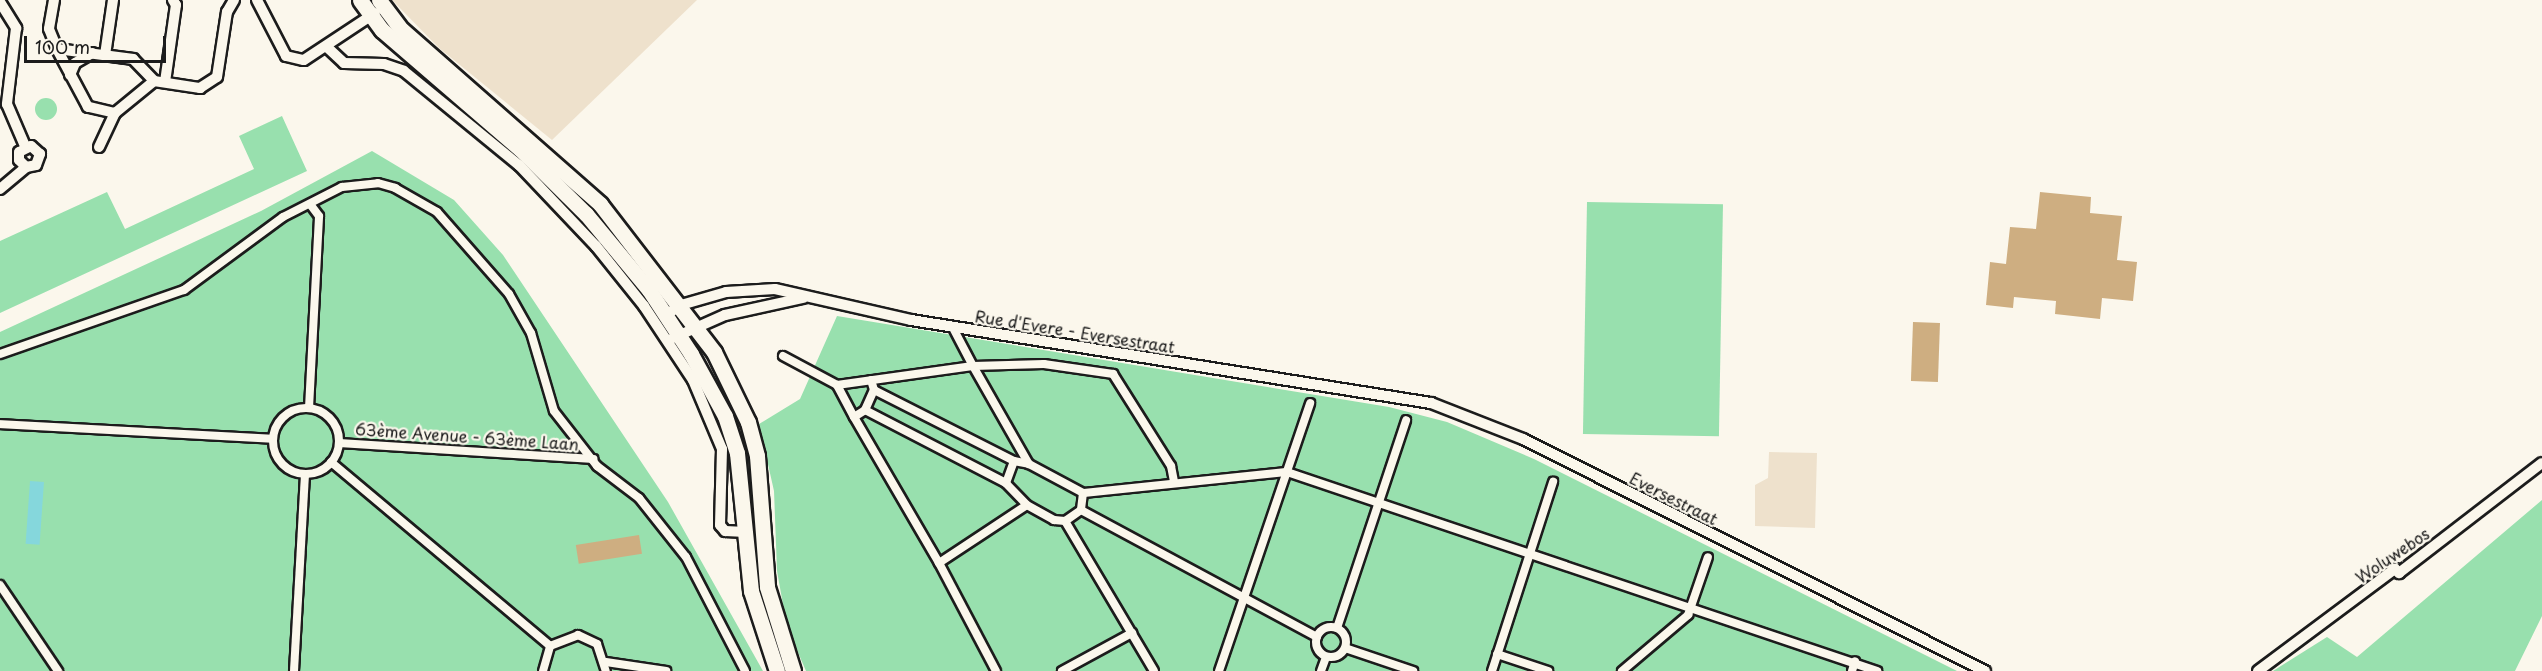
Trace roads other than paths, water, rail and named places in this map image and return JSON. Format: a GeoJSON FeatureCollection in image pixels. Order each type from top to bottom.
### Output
{"type":"FeatureCollection","features":[{"type":"Feature","properties":{"kind":"main road"},"geometry":{"type":"LineString","coordinates":[[360,0],[370,14],[407,53],[556,183],[622,255],[666,315],[673,338],[732,435],[743,480],[755,612],[777,671]]}},
{"type":"Feature","properties":{"kind":"main road"},"geometry":{"type":"LineString","coordinates":[[383,5],[434,59],[600,204],[696,326],[731,383],[753,439],[761,483],[768,587],[793,671]]}},
{"type":"Feature","properties":{"kind":"street"},"geometry":{"type":"LineString","coordinates":[[54,0],[49,29],[69,75],[88,107],[115,114]]}},
{"type":"Feature","properties":{"kind":"street"},"geometry":{"type":"LineString","coordinates":[[105,55],[113,0]]}},
{"type":"Feature","properties":{"kind":"street"},"geometry":{"type":"LineString","coordinates":[[99,147],[115,114],[159,81],[173,0]]}},
{"type":"Feature","properties":{"kind":"street"},"geometry":{"type":"LineString","coordinates":[[57,49],[133,60],[159,81],[200,88],[217,77],[227,12],[234,0]]}},
{"type":"Feature","properties":{"kind":"street"},"geometry":{"type":"LineString","coordinates":[[257,0],[286,56],[304,60],[328,48],[383,5]]}},
{"type":"Feature","properties":{"kind":"street"},"geometry":{"type":"LineString","coordinates":[[0,2],[15,28],[7,104],[25,146],[40,154],[36,165],[26,167],[0,189]]}},
{"type":"Feature","properties":{"kind":"street"},"geometry":{"type":"LineString","coordinates":[[328,48],[344,63],[384,64],[404,71],[513,160],[561,206],[619,273],[673,338],[705,403],[722,449],[720,521],[724,531],[746,532]]}},
{"type":"Feature","properties":{"kind":"street"},"geometry":{"type":"LineString","coordinates":[[69,75],[75,63],[92,53]]}},
{"type":"Feature","properties":{"kind":"street"},"geometry":{"type":"LineString","coordinates":[[25,146],[19,160],[26,167]]}},
{"type":"Feature","properties":{"kind":"street"},"geometry":{"type":"LineString","coordinates":[[0,354],[184,290],[283,217],[342,187],[378,183],[437,212],[485,261],[520,311],[554,411],[594,459],[634,493],[686,557],[745,671]]}},
{"type":"Feature","properties":{"kind":"street"},"geometry":{"type":"LineString","coordinates":[[309,408],[319,216],[310,204]]}},
{"type":"Feature","properties":{"kind":"street","name":"Rue d'Evere - Eversestraat"},"geometry":{"type":"LineString","coordinates":[[666,315],[681,305],[758,288],[952,326],[1337,386]]}},
{"type":"Feature","properties":{"kind":"street","name":"Rue d'Evere - Eversestraat"},"geometry":{"type":"LineString","coordinates":[[673,338],[696,326],[746,308],[810,297]]}},
{"type":"Feature","properties":{"kind":"street"},"geometry":{"type":"LineString","coordinates":[[952,326],[1029,464]]}},
{"type":"Feature","properties":{"kind":"street"},"geometry":{"type":"LineString","coordinates":[[783,356],[837,385],[939,563],[996,671]]}},
{"type":"Feature","properties":{"kind":"street"},"geometry":{"type":"LineString","coordinates":[[837,385],[974,366],[1036,363],[1113,374],[1171,466],[1174,482]]}},
{"type":"Feature","properties":{"kind":"street"},"geometry":{"type":"LineString","coordinates":[[854,417],[865,410],[874,390],[871,380]]}},
{"type":"Feature","properties":{"kind":"street","name":"Eversestraat"},"geometry":{"type":"LineString","coordinates":[[1337,386],[1431,403],[1506,431],[1985,671]]}},
{"type":"Feature","properties":{"kind":"street"},"geometry":{"type":"LineString","coordinates":[[874,390],[1014,461],[1029,464],[1083,493],[1287,472],[1530,551],[1855,661],[1877,671]]}},
{"type":"Feature","properties":{"kind":"street"},"geometry":{"type":"LineString","coordinates":[[1219,671],[1310,403]]}},
{"type":"Feature","properties":{"kind":"street"},"geometry":{"type":"LineString","coordinates":[[305,474],[279,460],[273,439],[282,418],[309,408]]}},
{"type":"Feature","properties":{"kind":"street"},"geometry":{"type":"LineString","coordinates":[[305,474],[332,462],[339,443],[333,422],[309,408]]}},
{"type":"Feature","properties":{"kind":"street"},"geometry":{"type":"LineString","coordinates":[[865,410],[1006,483],[1027,505],[1065,521],[1154,671]]}},
{"type":"Feature","properties":{"kind":"street"},"geometry":{"type":"LineString","coordinates":[[1337,628],[1406,420]]}},
{"type":"Feature","properties":{"kind":"street"},"geometry":{"type":"LineString","coordinates":[[0,424],[273,439]]}},
{"type":"Feature","properties":{"kind":"street","name":"63ème Avenue - 63ème Laan"},"geometry":{"type":"LineString","coordinates":[[339,443],[594,459]]}},
{"type":"Feature","properties":{"kind":"street"},"geometry":{"type":"LineString","coordinates":[[1006,483],[1014,461]]}},
{"type":"Feature","properties":{"kind":"street"},"geometry":{"type":"LineString","coordinates":[[332,462],[550,646]]}},
{"type":"Feature","properties":{"kind":"street","name":"Woluwebos"},"geometry":{"type":"LineString","coordinates":[[2259,671],[2395,569],[2399,573],[2542,463]]}},
{"type":"Feature","properties":{"kind":"street"},"geometry":{"type":"LineString","coordinates":[[294,671],[305,474]]}},
{"type":"Feature","properties":{"kind":"street"},"geometry":{"type":"LineString","coordinates":[[1492,671],[1553,482]]}},
{"type":"Feature","properties":{"kind":"street"},"geometry":{"type":"LineString","coordinates":[[1065,521],[1081,510],[1083,493]]}},
{"type":"Feature","properties":{"kind":"street"},"geometry":{"type":"LineString","coordinates":[[939,563],[1027,505]]}},
{"type":"Feature","properties":{"kind":"street"},"geometry":{"type":"LineString","coordinates":[[1081,510],[1317,637]]}},
{"type":"Feature","properties":{"kind":"street"},"geometry":{"type":"LineString","coordinates":[[1622,671],[1693,606],[1708,557]]}},
{"type":"Feature","properties":{"kind":"street"},"geometry":{"type":"LineString","coordinates":[[0,585],[58,671]]}},
{"type":"Feature","properties":{"kind":"street"},"geometry":{"type":"LineString","coordinates":[[1317,637],[1327,628],[1337,628]]}},
{"type":"Feature","properties":{"kind":"street"},"geometry":{"type":"LineString","coordinates":[[1317,637],[1318,651],[1326,657],[1340,655],[1346,648],[1346,639],[1337,628]]}},
{"type":"Feature","properties":{"kind":"street"},"geometry":{"type":"LineString","coordinates":[[1062,671],[1132,633]]}},
{"type":"Feature","properties":{"kind":"street"},"geometry":{"type":"LineString","coordinates":[[543,671],[550,646],[568,635],[589,638],[606,667],[666,671]]}},
{"type":"Feature","properties":{"kind":"street"},"geometry":{"type":"LineString","coordinates":[[1346,648],[1413,671]]}},
{"type":"Feature","properties":{"kind":"street"},"geometry":{"type":"LineString","coordinates":[[1497,654],[1548,671]]}},
{"type":"Feature","properties":{"kind":"street"},"geometry":{"type":"LineString","coordinates":[[1321,671],[1326,657]]}},
{"type":"Feature","properties":{"kind":"street"},"geometry":{"type":"LineString","coordinates":[[1852,671],[1855,661]]}},
{"type":"Feature","properties":{"kind":"water"},"geometry":{"type":"Polygon","coordinates":[[[30,481],[44,482],[40,545],[26,544],[30,481]]]}}]}
